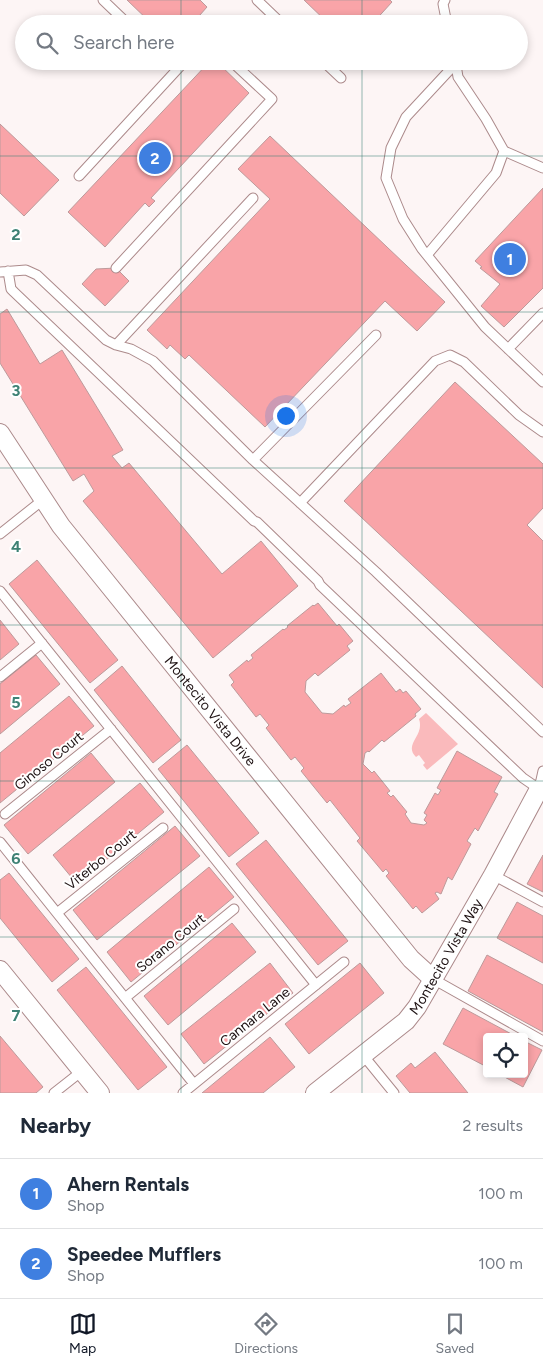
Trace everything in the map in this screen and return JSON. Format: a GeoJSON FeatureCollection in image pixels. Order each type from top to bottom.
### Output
{"type":"FeatureCollection","features":[{"type":"Feature","properties":{"kind":"street","name":"Montecito Vista Drive"},"geometry":{"type":"LineString","coordinates":[[0,433],[61,526],[411,959],[433,979]]}},
{"type":"Feature","properties":{"kind":"street","name":"Montecito Vista Way"},"geometry":{"type":"LineString","coordinates":[[315,1093],[406,1021],[419,1004],[539,789]]}},
{"type":"Feature","properties":{"kind":"street"},"geometry":{"type":"LineString","coordinates":[[2,976],[100,1093]]}},
{"type":"Feature","properties":{"kind":"lane"},"geometry":{"type":"LineString","coordinates":[[103,0],[119,15]]}},
{"type":"Feature","properties":{"kind":"lane"},"geometry":{"type":"LineString","coordinates":[[256,0],[272,15]]}},
{"type":"Feature","properties":{"kind":"lane"},"geometry":{"type":"LineString","coordinates":[[445,0],[443,4],[445,15]]}},
{"type":"Feature","properties":{"kind":"lane"},"geometry":{"type":"LineString","coordinates":[[79,176],[177,70]]}},
{"type":"Feature","properties":{"kind":"lane"},"geometry":{"type":"LineString","coordinates":[[116,268],[272,99],[241,70]]}},
{"type":"Feature","properties":{"kind":"lane"},"geometry":{"type":"LineString","coordinates":[[333,70],[341,78]]}},
{"type":"Feature","properties":{"kind":"lane"},"geometry":{"type":"LineString","coordinates":[[450,70],[406,117],[391,148],[386,178],[403,219],[428,255],[485,327],[541,377]]}},
{"type":"Feature","properties":{"kind":"lane"},"geometry":{"type":"LineString","coordinates":[[458,70],[458,77],[486,119],[504,151],[543,168]]}},
{"type":"Feature","properties":{"kind":"lane"},"geometry":{"type":"LineString","coordinates":[[428,255],[496,173],[504,151]]}},
{"type":"Feature","properties":{"kind":"lane"},"geometry":{"type":"LineString","coordinates":[[116,345],[253,198]]}},
{"type":"Feature","properties":{"kind":"lane"},"geometry":{"type":"LineString","coordinates":[[543,732],[376,572],[253,460],[153,361],[131,349],[106,340],[37,275],[26,270],[4,271],[14,292],[254,521],[264,528],[318,580],[320,585],[523,778],[539,789],[543,771]]}},
{"type":"Feature","properties":{"kind":"lane"},"geometry":{"type":"LineString","coordinates":[[508,349],[543,313]]}},
{"type":"Feature","properties":{"kind":"lane"},"geometry":{"type":"LineString","coordinates":[[253,460],[376,335]]}},
{"type":"Feature","properties":{"kind":"lane"},"geometry":{"type":"LineString","coordinates":[[300,503],[435,361],[450,355],[464,362],[519,415],[543,432]]}},
{"type":"Feature","properties":{"kind":"lane"},"geometry":{"type":"LineString","coordinates":[[0,534],[44,499]]}},
{"type":"Feature","properties":{"kind":"lane"},"geometry":{"type":"LineString","coordinates":[[0,591],[316,985]]}},
{"type":"Feature","properties":{"kind":"lane"},"geometry":{"type":"LineString","coordinates":[[0,677],[42,643]]}},
{"type":"Feature","properties":{"kind":"lane","name":"Ginoso Court"},"geometry":{"type":"LineString","coordinates":[[6,814],[111,729]]}},
{"type":"Feature","properties":{"kind":"lane","name":"Viterbo Court"},"geometry":{"type":"LineString","coordinates":[[57,914],[163,828]]}},
{"type":"Feature","properties":{"kind":"lane"},"geometry":{"type":"LineString","coordinates":[[0,842],[194,1084]]}},
{"type":"Feature","properties":{"kind":"lane"},"geometry":{"type":"LineString","coordinates":[[493,874],[543,902]]}},
{"type":"Feature","properties":{"kind":"lane","name":"Sorano Court"},"geometry":{"type":"LineString","coordinates":[[125,998],[234,909]]}},
{"type":"Feature","properties":{"kind":"lane","name":"Cannara Lane"},"geometry":{"type":"LineString","coordinates":[[183,1093],[344,962]]}},
{"type":"Feature","properties":{"kind":"lane"},"geometry":{"type":"LineString","coordinates":[[433,979],[543,1041]]}},
{"type":"Feature","properties":{"kind":"lane"},"geometry":{"type":"LineString","coordinates":[[363,1055],[394,1093]]}},
{"type":"Feature","properties":{"kind":"lane"},"geometry":{"type":"LineString","coordinates":[[54,1093],[82,1071]]}},
{"type":"Feature","properties":{"kind":"shaded area"},"geometry":{"type":"Polygon","coordinates":[[[426,713],[458,744],[427,770],[423,765],[425,763],[419,755],[416,757],[412,748],[419,730],[419,719],[426,713]]]}},
{"type":"Feature","properties":{"kind":"building"},"geometry":{"type":"Polygon","coordinates":[[[127,0],[200,0],[207,7],[200,15],[143,15],[127,0]]]}},
{"type":"Feature","properties":{"kind":"building"},"geometry":{"type":"Polygon","coordinates":[[[304,0],[390,0],[392,2],[380,15],[320,15],[304,0]]]}},
{"type":"Feature","properties":{"kind":"building"},"geometry":{"type":"Polygon","coordinates":[[[202,70],[225,70],[249,93],[151,198],[155,201],[149,207],[145,203],[105,247],[68,212],[202,70]]]}},
{"type":"Feature","properties":{"kind":"building"},"geometry":{"type":"Polygon","coordinates":[[[0,124],[59,180],[24,216],[0,193],[0,124]]]}},
{"type":"Feature","properties":{"kind":"building"},"geometry":{"type":"Polygon","coordinates":[[[270,136],[445,302],[417,331],[385,301],[265,427],[189,355],[185,359],[170,345],[167,349],[147,330],[270,199],[238,169],[270,136]]]}},
{"type":"Feature","properties":{"kind":"building"},"geometry":{"type":"Polygon","coordinates":[[[543,188],[543,288],[504,327],[481,306],[500,284],[480,268],[482,267],[475,261],[543,188]]]}},
{"type":"Feature","properties":{"kind":"building"},"geometry":{"type":"Polygon","coordinates":[[[116,268],[129,281],[105,306],[82,284],[96,269],[116,268]]]}},
{"type":"Feature","properties":{"kind":"building"},"geometry":{"type":"Polygon","coordinates":[[[7,309],[40,364],[62,350],[123,450],[112,456],[122,468],[129,463],[222,574],[261,541],[298,586],[213,658],[83,501],[94,491],[84,474],[73,481],[0,363],[0,314],[7,309]]]}},
{"type":"Feature","properties":{"kind":"building"},"geometry":{"type":"Polygon","coordinates":[[[455,382],[543,464],[543,508],[527,525],[543,541],[543,688],[344,501],[455,382]]]}},
{"type":"Feature","properties":{"kind":"building"},"geometry":{"type":"Polygon","coordinates":[[[37,560],[118,660],[90,683],[9,584],[37,560]]]}},
{"type":"Feature","properties":{"kind":"building"},"geometry":{"type":"Polygon","coordinates":[[[318,603],[337,626],[339,624],[353,641],[347,646],[350,650],[318,676],[315,673],[306,681],[305,692],[322,713],[333,714],[344,705],[345,707],[351,703],[348,699],[381,673],[396,692],[400,689],[403,693],[406,691],[421,709],[415,714],[416,716],[384,742],[382,740],[369,752],[365,753],[363,764],[372,773],[374,771],[390,791],[387,793],[391,797],[393,795],[407,812],[405,814],[411,823],[424,825],[427,823],[424,820],[427,815],[424,813],[435,793],[438,795],[441,790],[437,788],[457,751],[502,777],[494,792],[498,794],[478,831],[475,828],[467,841],[471,844],[452,880],[448,877],[441,894],[435,893],[439,899],[422,913],[416,906],[413,909],[386,876],[389,873],[386,869],[383,872],[357,841],[360,838],[330,800],[327,803],[301,771],[304,768],[295,757],[291,760],[266,728],[269,725],[260,714],[256,717],[231,685],[234,682],[229,675],[247,660],[248,662],[253,658],[251,655],[318,603]]]}},
{"type":"Feature","properties":{"kind":"building"},"geometry":{"type":"Polygon","coordinates":[[[0,620],[19,644],[0,660],[0,620]]]}},
{"type":"Feature","properties":{"kind":"building"},"geometry":{"type":"Polygon","coordinates":[[[36,655],[60,684],[0,734],[0,684],[36,655]]]}},
{"type":"Feature","properties":{"kind":"building"},"geometry":{"type":"Polygon","coordinates":[[[122,666],[181,740],[153,763],[94,690],[122,666]]]}},
{"type":"Feature","properties":{"kind":"building"},"geometry":{"type":"Polygon","coordinates":[[[69,696],[94,726],[0,803],[0,753],[69,696]]]}},
{"type":"Feature","properties":{"kind":"building"},"geometry":{"type":"Polygon","coordinates":[[[187,745],[259,833],[229,857],[158,769],[187,745]]]}},
{"type":"Feature","properties":{"kind":"building"},"geometry":{"type":"Polygon","coordinates":[[[91,753],[115,782],[28,854],[4,825],[91,753]]]}},
{"type":"Feature","properties":{"kind":"building"},"geometry":{"type":"Polygon","coordinates":[[[140,783],[164,812],[77,884],[53,855],[140,783]]]}},
{"type":"Feature","properties":{"kind":"building"},"geometry":{"type":"Polygon","coordinates":[[[175,826],[200,856],[97,940],[73,910],[175,826]]]}},
{"type":"Feature","properties":{"kind":"building"},"geometry":{"type":"Polygon","coordinates":[[[266,840],[348,941],[318,965],[236,864],[266,840]]]}},
{"type":"Feature","properties":{"kind":"building"},"geometry":{"type":"Polygon","coordinates":[[[543,855],[543,892],[527,884],[543,855]]]}},
{"type":"Feature","properties":{"kind":"building"},"geometry":{"type":"Polygon","coordinates":[[[209,867],[234,897],[131,982],[107,952],[209,867]]]}},
{"type":"Feature","properties":{"kind":"building"},"geometry":{"type":"Polygon","coordinates":[[[9,873],[79,959],[52,982],[0,918],[0,880],[9,873]]]}},
{"type":"Feature","properties":{"kind":"building"},"geometry":{"type":"Polygon","coordinates":[[[517,902],[543,916],[543,963],[497,938],[517,902]]]}},
{"type":"Feature","properties":{"kind":"building"},"geometry":{"type":"Polygon","coordinates":[[[232,923],[256,952],[168,1025],[144,996],[232,923]]]}},
{"type":"Feature","properties":{"kind":"building"},"geometry":{"type":"Polygon","coordinates":[[[487,955],[543,985],[543,1032],[468,991],[487,955]]]}},
{"type":"Feature","properties":{"kind":"building"},"geometry":{"type":"Polygon","coordinates":[[[270,963],[293,993],[204,1064],[181,1034],[270,963]]]}},
{"type":"Feature","properties":{"kind":"building"},"geometry":{"type":"Polygon","coordinates":[[[360,963],[384,993],[309,1054],[285,1024],[360,963]]]}},
{"type":"Feature","properties":{"kind":"building"},"geometry":{"type":"Polygon","coordinates":[[[86,967],[167,1067],[138,1090],[57,990],[86,967]]]}},
{"type":"Feature","properties":{"kind":"building"},"geometry":{"type":"Polygon","coordinates":[[[463,1008],[510,1033],[483,1033],[483,1065],[443,1044],[463,1008]]]}},
{"type":"Feature","properties":{"kind":"building"},"geometry":{"type":"Polygon","coordinates":[[[0,1036],[43,1087],[36,1093],[0,1093],[0,1036]]]}},
{"type":"Feature","properties":{"kind":"building"},"geometry":{"type":"Polygon","coordinates":[[[270,1037],[295,1067],[263,1093],[202,1093],[270,1037]]]}},
{"type":"Feature","properties":{"kind":"building"},"geometry":{"type":"Polygon","coordinates":[[[528,1043],[542,1050],[528,1077],[528,1043]]]}},
{"type":"Feature","properties":{"kind":"building"},"geometry":{"type":"Polygon","coordinates":[[[435,1052],[468,1093],[410,1093],[396,1076],[411,1063],[415,1068],[435,1052]]]}},
{"type":"Feature","properties":{"kind":"building"},"geometry":{"type":"Polygon","coordinates":[[[506,1078],[528,1078],[523,1087],[506,1078]]]}},
{"type":"Feature","properties":{"kind":"place","name":"Speedee Mufflers"},"geometry":{"type":"Point","coordinates":[155,158]}},
{"type":"Feature","properties":{"kind":"place","name":"Ahern Rentals"},"geometry":{"type":"Point","coordinates":[510,259]}}]}
